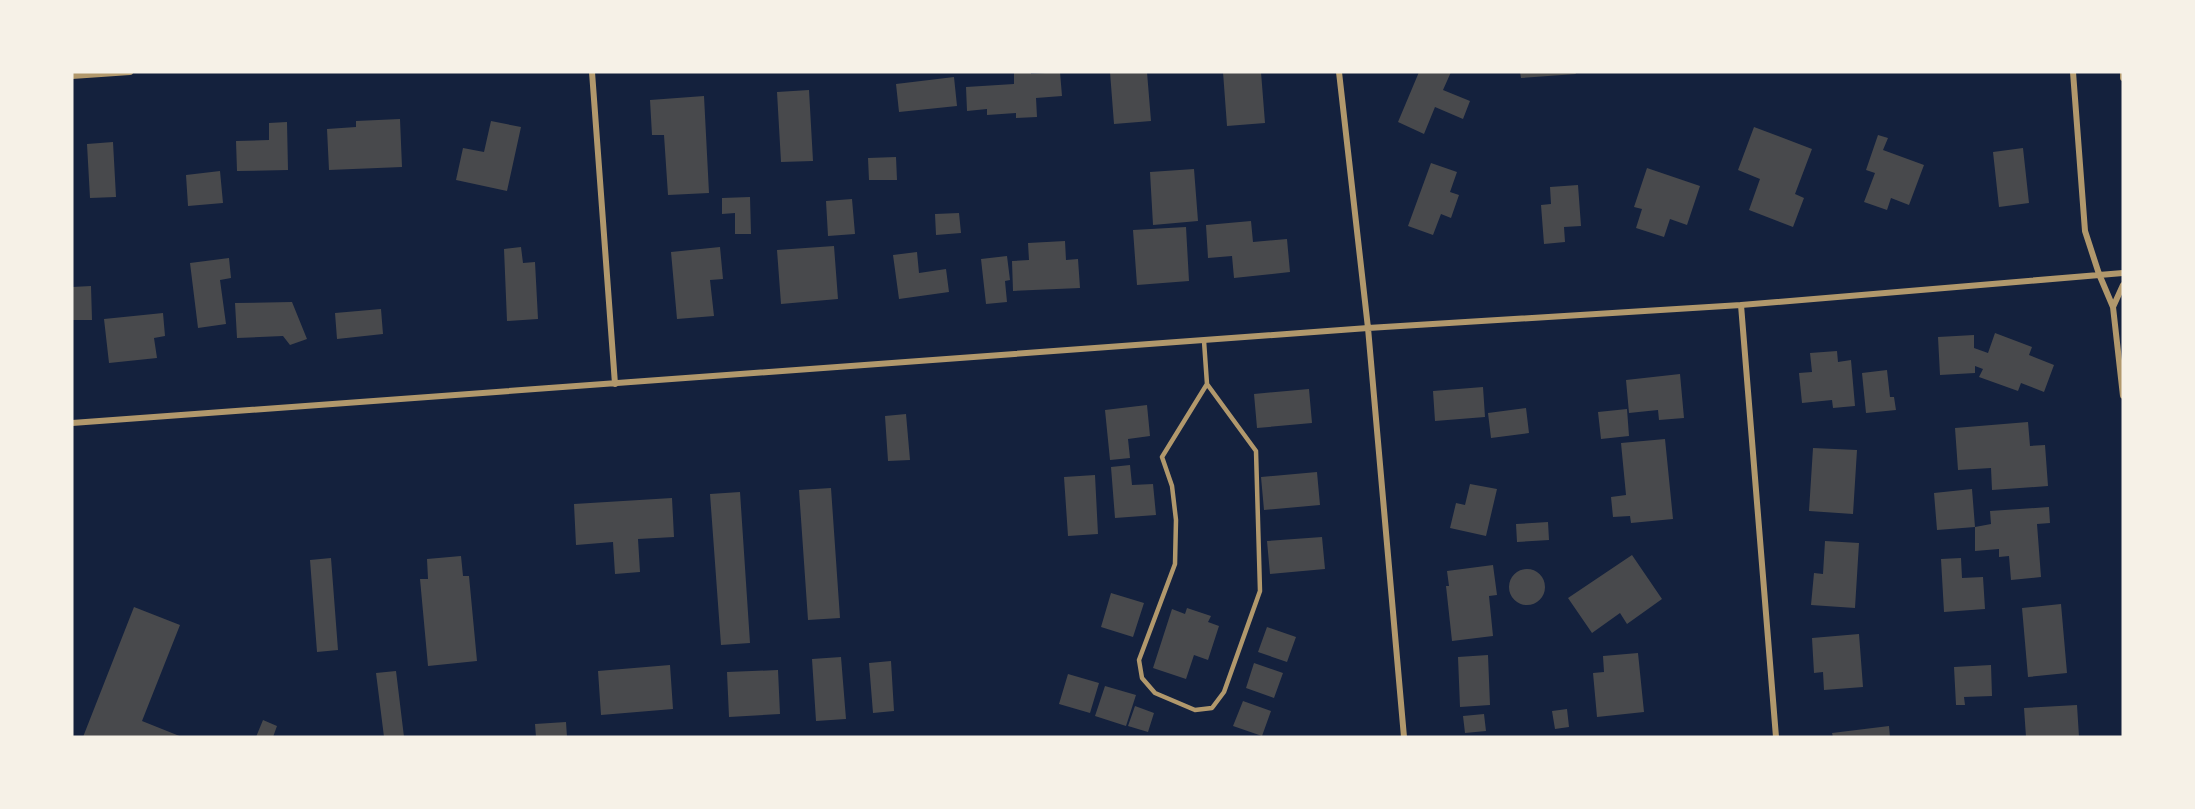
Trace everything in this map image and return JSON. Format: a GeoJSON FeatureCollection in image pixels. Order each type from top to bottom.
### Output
{"type":"FeatureCollection","features":[{"type":"Feature","properties":{"kind":"street"},"geometry":{"type":"LineString","coordinates":[[72,76],[130,72]]}},
{"type":"Feature","properties":{"kind":"street"},"geometry":{"type":"LineString","coordinates":[[592,72],[615,384]]}},
{"type":"Feature","properties":{"kind":"street"},"geometry":{"type":"LineString","coordinates":[[1339,72],[1368,328],[1404,737]]}},
{"type":"Feature","properties":{"kind":"street"},"geometry":{"type":"LineString","coordinates":[[2073,72],[2085,231],[2113,307],[2123,396]]}},
{"type":"Feature","properties":{"kind":"street"},"geometry":{"type":"LineString","coordinates":[[2122,72],[2123,78]]}},
{"type":"Feature","properties":{"kind":"street"},"geometry":{"type":"LineString","coordinates":[[72,423],[1368,328],[1741,305],[2123,273]]}},
{"type":"Feature","properties":{"kind":"street"},"geometry":{"type":"LineString","coordinates":[[2113,307],[2123,285]]}},
{"type":"Feature","properties":{"kind":"street"},"geometry":{"type":"LineString","coordinates":[[1741,305],[1776,737]]}},
{"type":"Feature","properties":{"kind":"lane"},"geometry":{"type":"LineString","coordinates":[[1204,340],[1207,384],[1256,451],[1260,591],[1224,692],[1212,708],[1195,710],[1155,693],[1142,678],[1139,660],[1175,564],[1176,520],[1172,486],[1162,457],[1207,384]]}},
{"type":"Feature","properties":{"kind":"building"},"geometry":{"type":"Polygon","coordinates":[[[1014,72],[1031,72],[1031,74],[1060,72],[1062,96],[1036,98],[1037,117],[1016,118],[1016,113],[987,115],[987,109],[967,111],[966,87],[1014,84],[1014,72]]]}},
{"type":"Feature","properties":{"kind":"building"},"geometry":{"type":"Polygon","coordinates":[[[1110,72],[1147,72],[1151,121],[1114,124],[1110,72]]]}},
{"type":"Feature","properties":{"kind":"building"},"geometry":{"type":"Polygon","coordinates":[[[1223,72],[1261,72],[1265,123],[1227,126],[1223,72]]]}},
{"type":"Feature","properties":{"kind":"building"},"geometry":{"type":"Polygon","coordinates":[[[1419,72],[1451,72],[1443,90],[1470,101],[1463,119],[1435,107],[1424,134],[1398,122],[1419,72]]]}},
{"type":"Feature","properties":{"kind":"building"},"geometry":{"type":"Polygon","coordinates":[[[1520,72],[1575,72],[1576,74],[1521,78],[1520,72]]]}},
{"type":"Feature","properties":{"kind":"building"},"geometry":{"type":"Polygon","coordinates":[[[954,77],[957,106],[899,112],[896,84],[954,77]]]}},
{"type":"Feature","properties":{"kind":"building"},"geometry":{"type":"Polygon","coordinates":[[[809,90],[813,161],[781,162],[777,92],[809,90]]]}},
{"type":"Feature","properties":{"kind":"building"},"geometry":{"type":"Polygon","coordinates":[[[704,96],[709,193],[668,195],[664,135],[652,135],[650,100],[704,96]]]}},
{"type":"Feature","properties":{"kind":"building"},"geometry":{"type":"Polygon","coordinates":[[[400,119],[402,167],[329,170],[327,129],[356,127],[356,121],[400,119]]]}},
{"type":"Feature","properties":{"kind":"building"},"geometry":{"type":"Polygon","coordinates":[[[491,121],[521,127],[507,191],[456,180],[463,148],[484,152],[491,121]]]}},
{"type":"Feature","properties":{"kind":"building"},"geometry":{"type":"Polygon","coordinates":[[[287,122],[288,170],[237,171],[236,141],[269,140],[269,123],[287,122]]]}},
{"type":"Feature","properties":{"kind":"building"},"geometry":{"type":"Polygon","coordinates":[[[1754,127],[1812,149],[1795,194],[1804,198],[1793,227],[1749,210],[1760,179],[1738,170],[1754,127]]]}},
{"type":"Feature","properties":{"kind":"building"},"geometry":{"type":"Polygon","coordinates":[[[1878,135],[1888,138],[1883,150],[1924,165],[1909,205],[1891,198],[1887,210],[1864,202],[1875,173],[1866,170],[1878,135]]]}},
{"type":"Feature","properties":{"kind":"building"},"geometry":{"type":"Polygon","coordinates":[[[113,142],[116,197],[90,198],[87,144],[113,142]]]}},
{"type":"Feature","properties":{"kind":"building"},"geometry":{"type":"Polygon","coordinates":[[[2023,148],[2029,203],[1999,207],[1993,152],[2023,148]]]}},
{"type":"Feature","properties":{"kind":"building"},"geometry":{"type":"Polygon","coordinates":[[[896,157],[897,180],[869,180],[868,158],[896,157]]]}},
{"type":"Feature","properties":{"kind":"building"},"geometry":{"type":"Polygon","coordinates":[[[1431,163],[1457,172],[1450,192],[1459,195],[1451,218],[1441,214],[1433,235],[1408,226],[1431,163]]]}},
{"type":"Feature","properties":{"kind":"building"},"geometry":{"type":"Polygon","coordinates":[[[1647,168],[1700,186],[1687,225],[1670,219],[1664,237],[1636,228],[1642,209],[1634,207],[1647,168]]]}},
{"type":"Feature","properties":{"kind":"building"},"geometry":{"type":"Polygon","coordinates":[[[1194,169],[1198,221],[1153,225],[1150,172],[1194,169]]]}},
{"type":"Feature","properties":{"kind":"building"},"geometry":{"type":"Polygon","coordinates":[[[220,171],[223,203],[188,206],[186,175],[220,171]]]}},
{"type":"Feature","properties":{"kind":"building"},"geometry":{"type":"Polygon","coordinates":[[[1578,185],[1581,226],[1564,227],[1565,242],[1544,244],[1541,205],[1551,204],[1550,187],[1578,185]]]}},
{"type":"Feature","properties":{"kind":"building"},"geometry":{"type":"Polygon","coordinates":[[[750,197],[751,234],[735,234],[735,213],[722,214],[722,198],[750,197]]]}},
{"type":"Feature","properties":{"kind":"building"},"geometry":{"type":"Polygon","coordinates":[[[852,199],[855,234],[828,236],[826,201],[852,199]]]}},
{"type":"Feature","properties":{"kind":"building"},"geometry":{"type":"Polygon","coordinates":[[[959,213],[961,233],[936,235],[935,214],[959,213]]]}},
{"type":"Feature","properties":{"kind":"building"},"geometry":{"type":"Polygon","coordinates":[[[1251,221],[1253,242],[1287,239],[1290,272],[1234,278],[1232,256],[1208,258],[1206,225],[1251,221]]]}},
{"type":"Feature","properties":{"kind":"building"},"geometry":{"type":"Polygon","coordinates":[[[1186,227],[1189,281],[1137,285],[1133,230],[1186,227]]]}},
{"type":"Feature","properties":{"kind":"building"},"geometry":{"type":"Polygon","coordinates":[[[1065,241],[1066,260],[1078,259],[1080,288],[1013,291],[1012,261],[1029,260],[1028,243],[1065,241]]]}},
{"type":"Feature","properties":{"kind":"building"},"geometry":{"type":"Polygon","coordinates":[[[834,246],[838,299],[781,304],[777,250],[834,246]]]}},
{"type":"Feature","properties":{"kind":"building"},"geometry":{"type":"Polygon","coordinates":[[[521,247],[523,263],[535,262],[538,319],[507,321],[504,249],[521,247]]]}},
{"type":"Feature","properties":{"kind":"building"},"geometry":{"type":"Polygon","coordinates":[[[720,247],[723,279],[710,280],[714,316],[677,319],[671,252],[720,247]]]}},
{"type":"Feature","properties":{"kind":"building"},"geometry":{"type":"Polygon","coordinates":[[[917,252],[919,273],[946,269],[949,292],[899,299],[893,255],[917,252]]]}},
{"type":"Feature","properties":{"kind":"building"},"geometry":{"type":"Polygon","coordinates":[[[1007,256],[1010,280],[1005,281],[1007,302],[986,304],[981,259],[1007,256]]]}},
{"type":"Feature","properties":{"kind":"building"},"geometry":{"type":"Polygon","coordinates":[[[229,258],[231,278],[220,280],[226,324],[198,328],[190,263],[229,258]]]}},
{"type":"Feature","properties":{"kind":"building"},"geometry":{"type":"Polygon","coordinates":[[[91,286],[92,320],[72,320],[72,287],[91,286]]]}},
{"type":"Feature","properties":{"kind":"building"},"geometry":{"type":"Polygon","coordinates":[[[292,302],[307,339],[290,345],[283,336],[237,338],[235,303],[292,302]]]}},
{"type":"Feature","properties":{"kind":"building"},"geometry":{"type":"Polygon","coordinates":[[[381,309],[383,334],[337,339],[335,313],[381,309]]]}},
{"type":"Feature","properties":{"kind":"building"},"geometry":{"type":"Polygon","coordinates":[[[163,313],[165,336],[154,338],[157,358],[109,363],[104,319],[163,313]]]}},
{"type":"Feature","properties":{"kind":"building"},"geometry":{"type":"Polygon","coordinates":[[[1995,333],[2032,347],[2029,355],[2054,365],[2044,392],[2021,383],[2018,391],[1979,377],[1983,369],[1975,366],[1975,373],[1940,375],[1938,337],[1974,335],[1974,348],[1988,353],[1995,333]]]}},
{"type":"Feature","properties":{"kind":"building"},"geometry":{"type":"Polygon","coordinates":[[[1837,351],[1838,362],[1851,360],[1855,406],[1833,408],[1832,400],[1802,403],[1799,373],[1812,372],[1810,353],[1837,351]]]}},
{"type":"Feature","properties":{"kind":"building"},"geometry":{"type":"Polygon","coordinates":[[[1887,370],[1890,397],[1894,397],[1896,410],[1866,413],[1862,373],[1887,370]]]}},
{"type":"Feature","properties":{"kind":"building"},"geometry":{"type":"Polygon","coordinates":[[[1680,374],[1684,418],[1659,420],[1658,410],[1629,413],[1626,380],[1680,374]]]}},
{"type":"Feature","properties":{"kind":"building"},"geometry":{"type":"Polygon","coordinates":[[[1483,387],[1485,417],[1435,421],[1433,391],[1483,387]]]}},
{"type":"Feature","properties":{"kind":"building"},"geometry":{"type":"Polygon","coordinates":[[[1309,389],[1312,423],[1257,428],[1254,394],[1309,389]]]}},
{"type":"Feature","properties":{"kind":"building"},"geometry":{"type":"Polygon","coordinates":[[[1147,405],[1150,436],[1128,439],[1130,458],[1110,460],[1105,410],[1147,405]]]}},
{"type":"Feature","properties":{"kind":"building"},"geometry":{"type":"Polygon","coordinates":[[[1526,408],[1529,433],[1491,438],[1488,413],[1526,408]]]}},
{"type":"Feature","properties":{"kind":"building"},"geometry":{"type":"Polygon","coordinates":[[[1627,409],[1629,436],[1601,439],[1598,412],[1627,409]]]}},
{"type":"Feature","properties":{"kind":"building"},"geometry":{"type":"Polygon","coordinates":[[[906,414],[910,460],[888,461],[885,416],[906,414]]]}},
{"type":"Feature","properties":{"kind":"building"},"geometry":{"type":"Polygon","coordinates":[[[2028,422],[2030,446],[2045,445],[2048,486],[1992,490],[1991,468],[1958,470],[1955,428],[2028,422]]]}},
{"type":"Feature","properties":{"kind":"building"},"geometry":{"type":"Polygon","coordinates":[[[1665,439],[1673,519],[1631,523],[1630,516],[1613,517],[1611,497],[1626,495],[1621,443],[1665,439]]]}},
{"type":"Feature","properties":{"kind":"building"},"geometry":{"type":"Polygon","coordinates":[[[1813,448],[1857,450],[1853,514],[1809,511],[1813,448]]]}},
{"type":"Feature","properties":{"kind":"building"},"geometry":{"type":"Polygon","coordinates":[[[1130,465],[1132,485],[1153,484],[1156,515],[1115,518],[1111,467],[1130,465]]]}},
{"type":"Feature","properties":{"kind":"building"},"geometry":{"type":"Polygon","coordinates":[[[1317,472],[1320,505],[1264,510],[1261,477],[1317,472]]]}},
{"type":"Feature","properties":{"kind":"building"},"geometry":{"type":"Polygon","coordinates":[[[1095,475],[1098,534],[1068,536],[1064,477],[1095,475]]]}},
{"type":"Feature","properties":{"kind":"building"},"geometry":{"type":"Polygon","coordinates":[[[1470,484],[1497,489],[1486,536],[1450,528],[1456,503],[1465,505],[1470,484]]]}},
{"type":"Feature","properties":{"kind":"building"},"geometry":{"type":"Polygon","coordinates":[[[831,488],[840,618],[808,620],[799,490],[831,488]]]}},
{"type":"Feature","properties":{"kind":"building"},"geometry":{"type":"Polygon","coordinates":[[[1972,489],[1975,527],[1937,530],[1934,493],[1972,489]]]}},
{"type":"Feature","properties":{"kind":"building"},"geometry":{"type":"Polygon","coordinates":[[[740,492],[750,643],[721,645],[710,494],[740,492]]]}},
{"type":"Feature","properties":{"kind":"building"},"geometry":{"type":"Polygon","coordinates":[[[672,498],[674,537],[638,539],[640,572],[615,574],[613,542],[576,545],[574,504],[672,498]]]}},
{"type":"Feature","properties":{"kind":"building"},"geometry":{"type":"Polygon","coordinates":[[[2049,507],[2050,523],[2037,524],[2041,577],[2011,580],[2009,556],[1999,557],[1999,549],[1975,551],[1975,527],[1991,524],[1990,511],[2049,507]]]}},
{"type":"Feature","properties":{"kind":"building"},"geometry":{"type":"Polygon","coordinates":[[[1548,522],[1549,540],[1517,542],[1516,524],[1548,522]]]}},
{"type":"Feature","properties":{"kind":"building"},"geometry":{"type":"Polygon","coordinates":[[[1322,537],[1325,569],[1270,574],[1267,541],[1322,537]]]}},
{"type":"Feature","properties":{"kind":"building"},"geometry":{"type":"Polygon","coordinates":[[[1825,541],[1859,543],[1855,608],[1811,605],[1814,573],[1823,574],[1825,541]]]}},
{"type":"Feature","properties":{"kind":"building"},"geometry":{"type":"Polygon","coordinates":[[[1632,555],[1662,599],[1627,624],[1620,613],[1592,633],[1568,598],[1632,555]]]}},
{"type":"Feature","properties":{"kind":"building"},"geometry":{"type":"Polygon","coordinates":[[[461,556],[463,576],[469,576],[477,661],[428,666],[420,579],[428,579],[427,559],[461,556]]]}},
{"type":"Feature","properties":{"kind":"building"},"geometry":{"type":"Polygon","coordinates":[[[331,558],[338,650],[317,652],[310,560],[331,558]]]}},
{"type":"Feature","properties":{"kind":"building"},"geometry":{"type":"Polygon","coordinates":[[[1961,558],[1962,578],[1983,577],[1985,609],[1944,612],[1941,559],[1961,558]]]}},
{"type":"Feature","properties":{"kind":"building"},"geometry":{"type":"Polygon","coordinates":[[[1493,565],[1497,595],[1489,596],[1493,636],[1452,641],[1446,586],[1449,586],[1447,571],[1493,565]]]}},
{"type":"Feature","properties":{"kind":"building"},"geometry":{"type":"Polygon","coordinates":[[[1527,569],[1540,574],[1545,587],[1540,600],[1527,605],[1514,600],[1509,587],[1514,574],[1527,569]]]}},
{"type":"Feature","properties":{"kind":"building"},"geometry":{"type":"Polygon","coordinates":[[[1111,593],[1144,603],[1133,637],[1101,627],[1111,593]]]}},
{"type":"Feature","properties":{"kind":"building"},"geometry":{"type":"Polygon","coordinates":[[[2061,604],[2067,673],[2028,677],[2022,608],[2061,604]]]}},
{"type":"Feature","properties":{"kind":"building"},"geometry":{"type":"Polygon","coordinates":[[[134,607],[180,625],[142,721],[182,737],[83,737],[134,607]]]}},
{"type":"Feature","properties":{"kind":"building"},"geometry":{"type":"Polygon","coordinates":[[[1187,608],[1211,616],[1208,622],[1219,626],[1208,660],[1194,655],[1186,679],[1153,668],[1172,609],[1185,614],[1187,608]]]}},
{"type":"Feature","properties":{"kind":"building"},"geometry":{"type":"Polygon","coordinates":[[[1267,627],[1296,637],[1287,662],[1258,652],[1267,627]]]}},
{"type":"Feature","properties":{"kind":"building"},"geometry":{"type":"Polygon","coordinates":[[[1859,634],[1863,687],[1824,690],[1823,672],[1814,673],[1812,638],[1859,634]]]}},
{"type":"Feature","properties":{"kind":"building"},"geometry":{"type":"Polygon","coordinates":[[[1638,653],[1644,712],[1597,717],[1593,673],[1604,672],[1603,656],[1638,653]]]}},
{"type":"Feature","properties":{"kind":"building"},"geometry":{"type":"Polygon","coordinates":[[[1488,655],[1490,705],[1460,707],[1458,657],[1488,655]]]}},
{"type":"Feature","properties":{"kind":"building"},"geometry":{"type":"Polygon","coordinates":[[[841,657],[846,719],[816,721],[812,659],[841,657]]]}},
{"type":"Feature","properties":{"kind":"building"},"geometry":{"type":"Polygon","coordinates":[[[891,661],[894,711],[873,713],[869,663],[891,661]]]}},
{"type":"Feature","properties":{"kind":"building"},"geometry":{"type":"Polygon","coordinates":[[[1254,663],[1283,673],[1274,698],[1246,688],[1254,663]]]}},
{"type":"Feature","properties":{"kind":"building"},"geometry":{"type":"Polygon","coordinates":[[[670,665],[673,709],[601,715],[598,671],[670,665]]]}},
{"type":"Feature","properties":{"kind":"building"},"geometry":{"type":"Polygon","coordinates":[[[1991,665],[1992,696],[1964,697],[1965,705],[1956,705],[1954,667],[1991,665]]]}},
{"type":"Feature","properties":{"kind":"building"},"geometry":{"type":"Polygon","coordinates":[[[778,670],[780,714],[729,717],[727,672],[778,670]]]}},
{"type":"Feature","properties":{"kind":"building"},"geometry":{"type":"Polygon","coordinates":[[[396,671],[404,737],[384,737],[376,673],[396,671]]]}},
{"type":"Feature","properties":{"kind":"building"},"geometry":{"type":"Polygon","coordinates":[[[1068,674],[1099,683],[1090,713],[1059,704],[1068,674]]]}},
{"type":"Feature","properties":{"kind":"building"},"geometry":{"type":"Polygon","coordinates":[[[1105,686],[1136,695],[1126,726],[1095,716],[1105,686]]]}},
{"type":"Feature","properties":{"kind":"building"},"geometry":{"type":"Polygon","coordinates":[[[1243,701],[1271,711],[1262,736],[1233,726],[1243,701]]]}},
{"type":"Feature","properties":{"kind":"building"},"geometry":{"type":"Polygon","coordinates":[[[2077,705],[2079,737],[2026,737],[2024,708],[2077,705]]]}},
{"type":"Feature","properties":{"kind":"building"},"geometry":{"type":"Polygon","coordinates":[[[1135,706],[1154,713],[1148,732],[1128,726],[1135,706]]]}},
{"type":"Feature","properties":{"kind":"building"},"geometry":{"type":"Polygon","coordinates":[[[1567,709],[1569,727],[1555,729],[1552,711],[1567,709]]]}},
{"type":"Feature","properties":{"kind":"building"},"geometry":{"type":"Polygon","coordinates":[[[1484,714],[1486,731],[1465,733],[1463,716],[1484,714]]]}},
{"type":"Feature","properties":{"kind":"building"},"geometry":{"type":"Polygon","coordinates":[[[263,720],[277,726],[273,737],[256,737],[263,720]]]}},
{"type":"Feature","properties":{"kind":"building"},"geometry":{"type":"Polygon","coordinates":[[[566,722],[567,737],[536,737],[535,724],[566,722]]]}},
{"type":"Feature","properties":{"kind":"building"},"geometry":{"type":"Polygon","coordinates":[[[1889,726],[1890,737],[1833,737],[1832,733],[1889,726]]]}}]}
